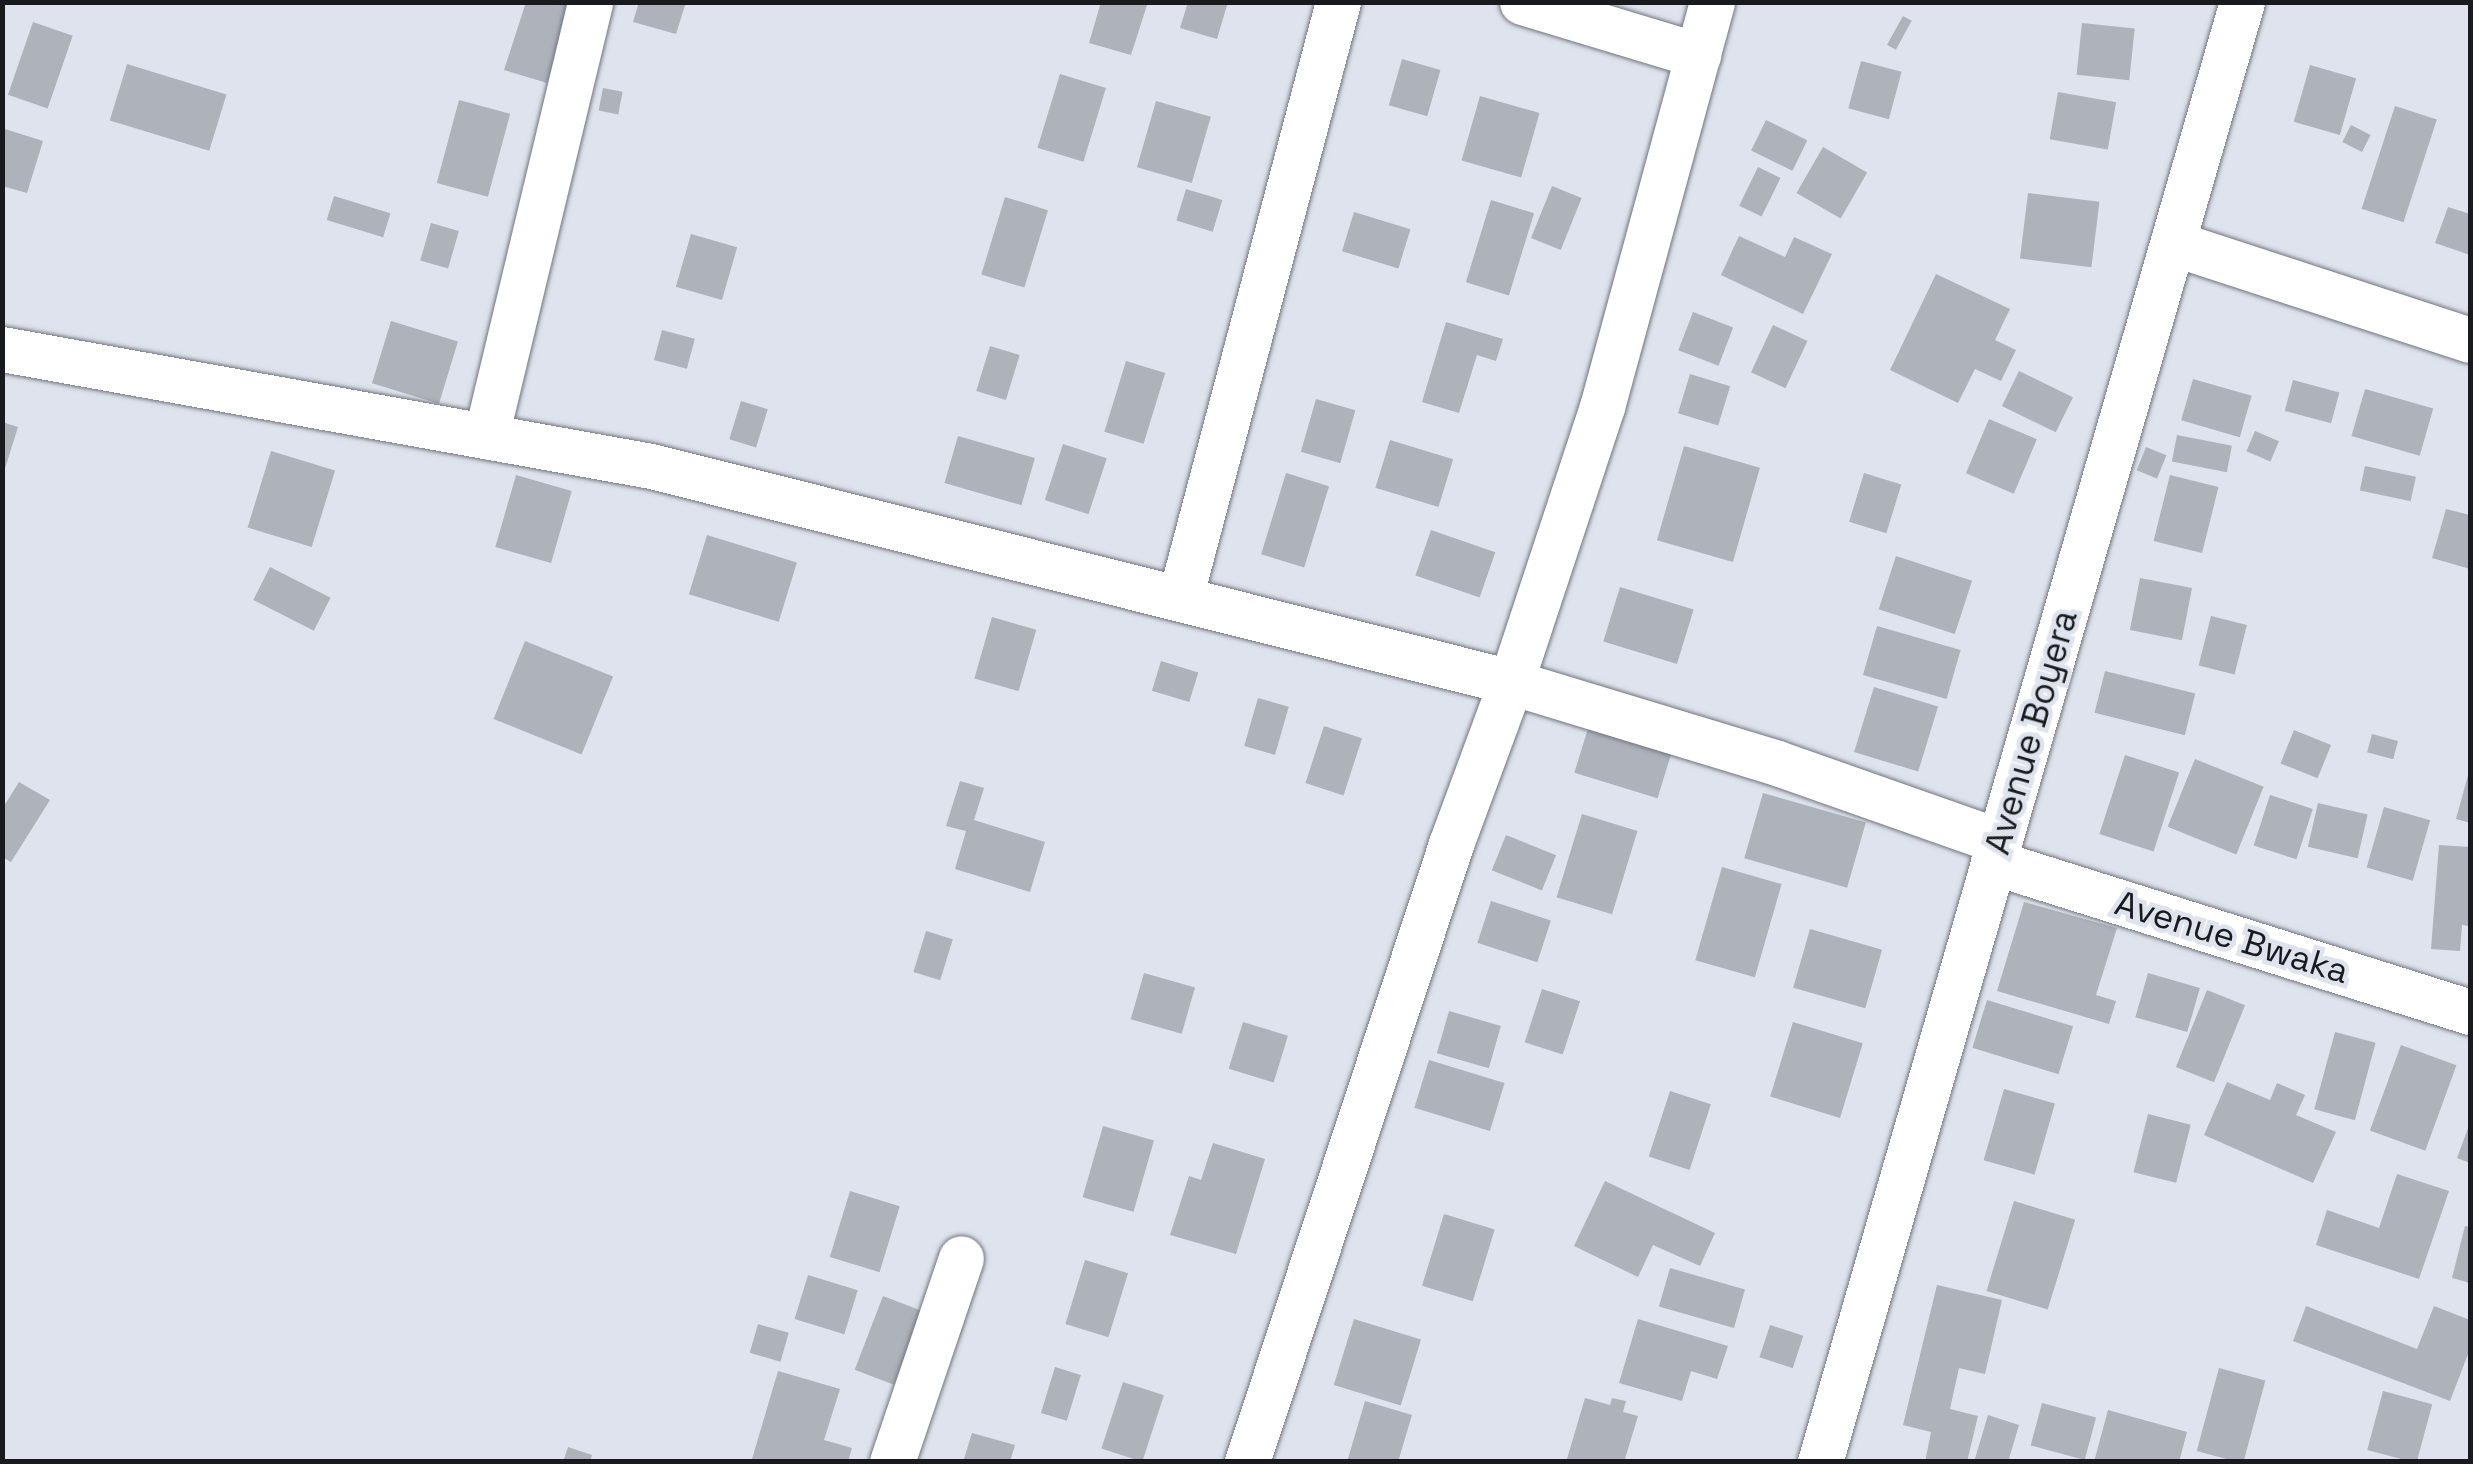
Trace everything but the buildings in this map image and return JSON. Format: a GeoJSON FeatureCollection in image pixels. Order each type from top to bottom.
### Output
{"type":"FeatureCollection","features":[{"type":"Feature","properties":{"kind":"street"},"geometry":{"type":"LineString","coordinates":[[486,436],[590,2]]}},
{"type":"Feature","properties":{"kind":"street"},"geometry":{"type":"LineString","coordinates":[[1180,598],[1338,2]]}},
{"type":"Feature","properties":{"kind":"street"},"geometry":{"type":"LineString","coordinates":[[1522,2],[1698,54]]}},
{"type":"Feature","properties":{"kind":"street"},"geometry":{"type":"LineString","coordinates":[[1247,1462],[1451,844],[1511,682],[1602,407],[1712,2]]}},
{"type":"Feature","properties":{"kind":"street","name":"Avenue Boyera"},"geometry":{"type":"LineString","coordinates":[[1820,1462],[2242,2]]}},
{"type":"Feature","properties":{"kind":"street"},"geometry":{"type":"LineString","coordinates":[[2172,243],[2470,340]]}},
{"type":"Feature","properties":{"kind":"street","name":"Avenue Bwaka"},"geometry":{"type":"LineString","coordinates":[[2,349],[651,466],[1511,682],[1777,763],[1996,852],[2470,1012]]}},
{"type":"Feature","properties":{"kind":"street"},"geometry":{"type":"LineString","coordinates":[[892,1462],[961,1258]]}}]}
